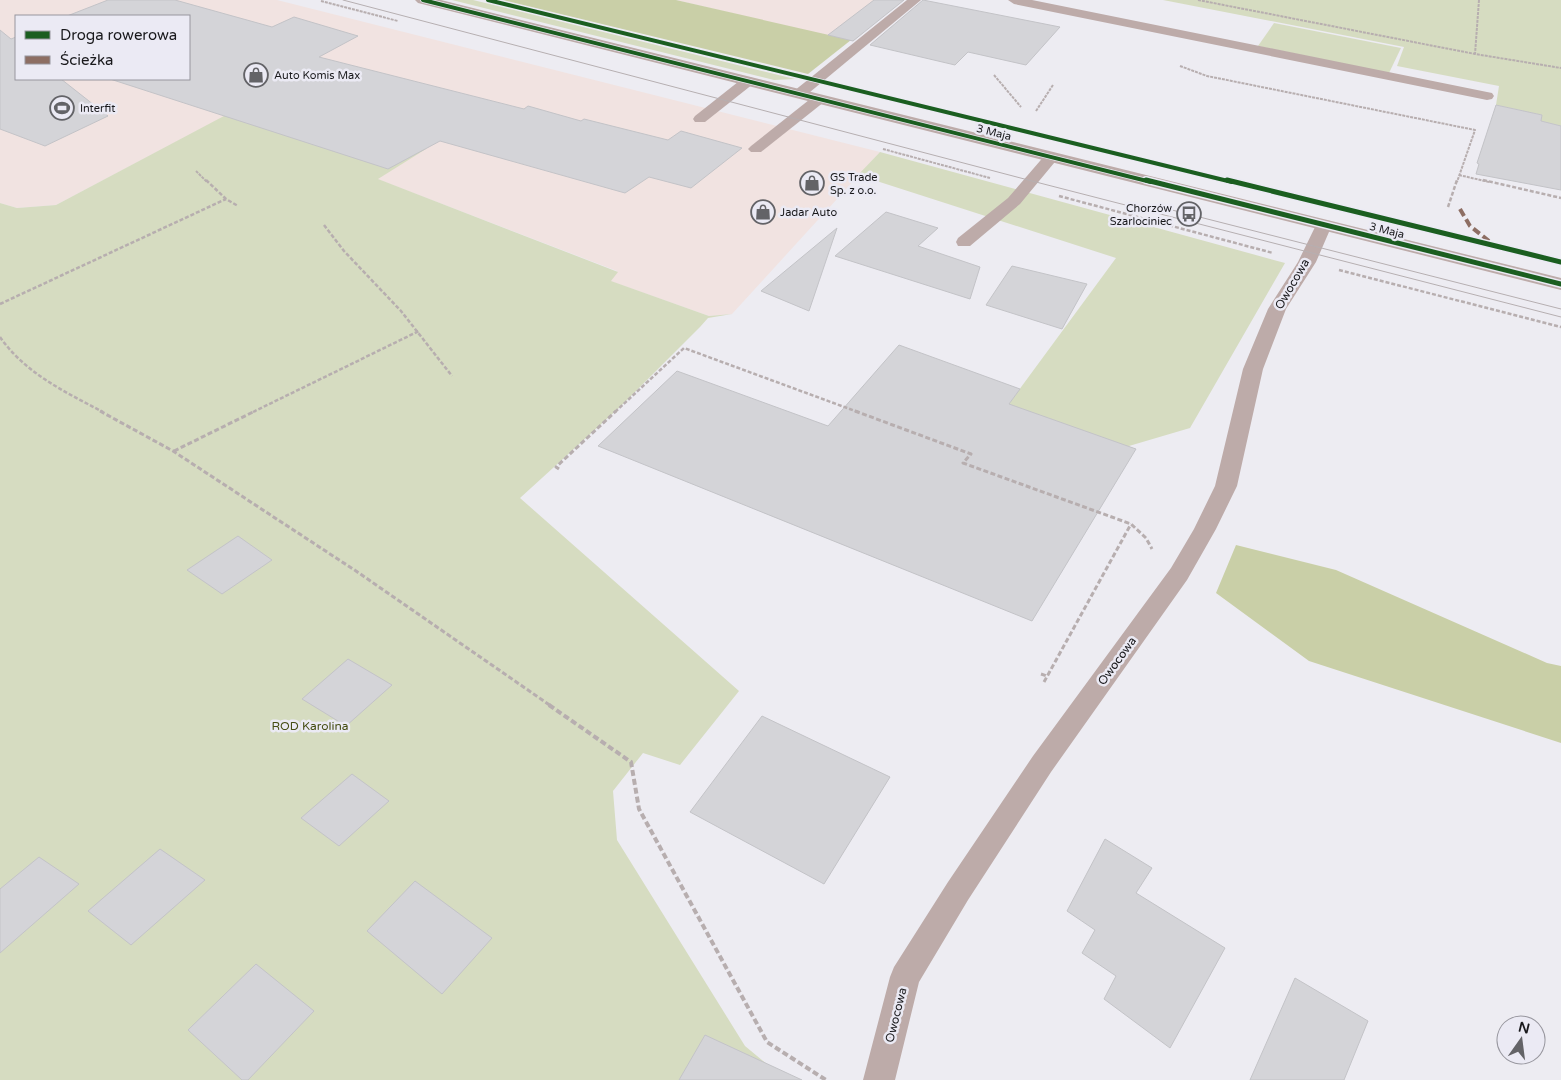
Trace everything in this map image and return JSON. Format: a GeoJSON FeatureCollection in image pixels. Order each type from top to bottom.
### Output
{"type":"FeatureCollection","features":[{"type":"Feature","properties":{"kind":"street","name":"3 Maja"},"geometry":{"type":"LineString","coordinates":[[422,0],[1561,284]]}},
{"type":"Feature","properties":{"kind":"lane"},"geometry":{"type":"LineString","coordinates":[[799,94],[914,0]]}},
{"type":"Feature","properties":{"kind":"lane"},"geometry":{"type":"LineString","coordinates":[[1014,0],[1487,96]]}},
{"type":"Feature","properties":{"kind":"lane"},"geometry":{"type":"LineString","coordinates":[[700,119],[748,81]]}},
{"type":"Feature","properties":{"kind":"lane"},"geometry":{"type":"LineString","coordinates":[[756,149],[819,99]]}},
{"type":"Feature","properties":{"kind":"lane"},"geometry":{"type":"LineString","coordinates":[[964,242],[1014,201],[1051,157]]}},
{"type":"Feature","properties":{"kind":"lane","name":"Owocowa"},"geometry":{"type":"LineString","coordinates":[[879,1080],[905,977],[958,891],[1037,771],[1179,574],[1205,529],[1226,486],[1253,369],[1277,308],[1307,262],[1324,225]]}},
{"type":"Feature","properties":{"kind":"path"},"geometry":{"type":"LineString","coordinates":[[1198,0],[1475,54],[1561,68]]}},
{"type":"Feature","properties":{"kind":"path"},"geometry":{"type":"LineString","coordinates":[[1475,54],[1479,0]]}},
{"type":"Feature","properties":{"kind":"path"},"geometry":{"type":"LineString","coordinates":[[1178,34],[1166,48],[1167,56],[1188,70],[1207,76],[1475,130],[1448,207]]}},
{"type":"Feature","properties":{"kind":"path"},"geometry":{"type":"LineString","coordinates":[[994,75],[1021,107]]}},
{"type":"Feature","properties":{"kind":"path"},"geometry":{"type":"LineString","coordinates":[[1036,111],[1053,85]]}},
{"type":"Feature","properties":{"kind":"path"},"geometry":{"type":"LineString","coordinates":[[196,171],[226,199],[238,206]]}},
{"type":"Feature","properties":{"kind":"path"},"geometry":{"type":"LineString","coordinates":[[1459,175],[1561,198]]}},
{"type":"Feature","properties":{"kind":"path"},"geometry":{"type":"LineString","coordinates":[[0,304],[226,199]]}},
{"type":"Feature","properties":{"kind":"path"},"geometry":{"type":"LineString","coordinates":[[1083,203],[1277,254]]}},
{"type":"Feature","properties":{"kind":"path"},"geometry":{"type":"LineString","coordinates":[[324,225],[335,243],[382,289],[419,331],[452,376]]}},
{"type":"Feature","properties":{"kind":"path"},"geometry":{"type":"LineString","coordinates":[[1333,268],[1561,327]]}},
{"type":"Feature","properties":{"kind":"path"},"geometry":{"type":"LineString","coordinates":[[173,451],[419,331]]}},
{"type":"Feature","properties":{"kind":"path"},"geometry":{"type":"LineString","coordinates":[[0,337],[12,354],[26,366],[71,395],[173,451],[356,571],[631,762],[639,810],[767,1042],[826,1080]]}},
{"type":"Feature","properties":{"kind":"path"},"geometry":{"type":"LineString","coordinates":[[559,469],[556,467],[684,348],[972,454],[963,463],[1131,524],[1146,538],[1150,548],[1157,551]]}},
{"type":"Feature","properties":{"kind":"path"},"geometry":{"type":"LineString","coordinates":[[1044,682],[1131,524]]}},
{"type":"Feature","properties":{"kind":"path"},"geometry":{"type":"LineString","coordinates":[[1041,674],[1047,676]]}},
{"type":"Feature","properties":{"kind":"shaded area"},"geometry":{"type":"Polygon","coordinates":[[[0,0],[277,0],[880,152],[732,314],[709,316],[610,281],[617,271],[377,179],[425,149],[261,97],[56,205],[17,208],[0,203],[0,0]]]}},
{"type":"Feature","properties":{"kind":"shaded area"},"geometry":{"type":"Polygon","coordinates":[[[676,0],[896,0],[842,39],[676,0]]]}},
{"type":"Feature","properties":{"kind":"green space"},"geometry":{"type":"Polygon","coordinates":[[[452,0],[473,0],[795,79],[774,80],[452,0]]]}},
{"type":"Feature","properties":{"kind":"green space"},"geometry":{"type":"Polygon","coordinates":[[[503,0],[676,0],[851,40],[808,74],[503,0]]]}},
{"type":"Feature","properties":{"kind":"green space"},"geometry":{"type":"Polygon","coordinates":[[[1163,0],[1561,0],[1561,126],[1541,121],[1542,115],[1496,105],[1499,86],[1397,66],[1404,47],[1163,0]]]}},
{"type":"Feature","properties":{"kind":"green space"},"geometry":{"type":"Polygon","coordinates":[[[1274,23],[1401,48],[1389,73],[1258,46],[1274,23]]]}},
{"type":"Feature","properties":{"kind":"green space","name":"ROD Karolina"},"geometry":{"type":"Polygon","coordinates":[[[260,97],[426,149],[378,179],[618,272],[611,281],[709,316],[732,314],[708,318],[620,407],[520,498],[739,691],[680,765],[643,753],[613,791],[617,840],[745,1046],[786,1080],[0,1080],[0,203],[17,208],[56,205],[260,97]]]}},
{"type":"Feature","properties":{"kind":"green space"},"geometry":{"type":"Polygon","coordinates":[[[880,152],[1285,263],[1190,428],[1051,469],[980,443],[1116,258],[858,175],[880,152]]]}},
{"type":"Feature","properties":{"kind":"green space"},"geometry":{"type":"Polygon","coordinates":[[[1236,545],[1336,570],[1547,663],[1561,666],[1561,743],[1309,661],[1216,593],[1236,545]]]}},
{"type":"Feature","properties":{"kind":"building"},"geometry":{"type":"Polygon","coordinates":[[[108,0],[175,0],[272,27],[294,17],[358,36],[319,57],[524,109],[528,106],[581,121],[584,119],[668,140],[681,131],[742,148],[691,188],[649,177],[625,193],[440,141],[388,169],[113,80],[190,80],[190,15],[70,15],[108,0]]]}},
{"type":"Feature","properties":{"kind":"building"},"geometry":{"type":"Polygon","coordinates":[[[874,0],[904,0],[853,41],[828,35],[874,0]]]}},
{"type":"Feature","properties":{"kind":"building"},"geometry":{"type":"Polygon","coordinates":[[[923,0],[1060,27],[1026,65],[968,52],[955,65],[870,45],[923,0]]]}},
{"type":"Feature","properties":{"kind":"building","name":"Interfit"},"geometry":{"type":"Polygon","coordinates":[[[0,30],[11,39],[15,37],[15,80],[62,80],[108,116],[45,146],[0,129],[0,30]]]}},
{"type":"Feature","properties":{"kind":"building"},"geometry":{"type":"Polygon","coordinates":[[[1496,105],[1542,115],[1541,121],[1561,126],[1561,190],[1476,174],[1479,164],[1477,163],[1496,105]]]}},
{"type":"Feature","properties":{"kind":"building"},"geometry":{"type":"Polygon","coordinates":[[[886,212],[938,228],[918,246],[980,267],[970,299],[835,256],[886,212]]]}},
{"type":"Feature","properties":{"kind":"building"},"geometry":{"type":"Polygon","coordinates":[[[837,228],[809,311],[761,291],[837,228]]]}},
{"type":"Feature","properties":{"kind":"building"},"geometry":{"type":"Polygon","coordinates":[[[1012,266],[1087,284],[1062,329],[986,305],[1012,266]]]}},
{"type":"Feature","properties":{"kind":"building"},"geometry":{"type":"Polygon","coordinates":[[[899,345],[1020,389],[1009,404],[1136,449],[1032,621],[598,446],[677,371],[828,426],[899,345]]]}},
{"type":"Feature","properties":{"kind":"building"},"geometry":{"type":"Polygon","coordinates":[[[238,536],[272,560],[222,594],[187,570],[238,536]]]}},
{"type":"Feature","properties":{"kind":"building"},"geometry":{"type":"Polygon","coordinates":[[[348,659],[392,685],[346,726],[302,699],[348,659]]]}},
{"type":"Feature","properties":{"kind":"building"},"geometry":{"type":"Polygon","coordinates":[[[762,716],[890,777],[824,884],[690,812],[762,716]]]}},
{"type":"Feature","properties":{"kind":"building"},"geometry":{"type":"Polygon","coordinates":[[[352,774],[389,801],[339,846],[301,818],[352,774]]]}},
{"type":"Feature","properties":{"kind":"building"},"geometry":{"type":"Polygon","coordinates":[[[1105,839],[1152,868],[1136,893],[1225,948],[1170,1048],[1104,999],[1116,976],[1082,953],[1095,930],[1067,911],[1105,839]]]}},
{"type":"Feature","properties":{"kind":"building"},"geometry":{"type":"Polygon","coordinates":[[[160,849],[205,880],[131,945],[88,911],[160,849]]]}},
{"type":"Feature","properties":{"kind":"building"},"geometry":{"type":"Polygon","coordinates":[[[39,857],[79,884],[0,953],[0,889],[39,857]]]}},
{"type":"Feature","properties":{"kind":"building"},"geometry":{"type":"Polygon","coordinates":[[[415,881],[492,938],[442,994],[367,931],[415,881]]]}},
{"type":"Feature","properties":{"kind":"building"},"geometry":{"type":"Polygon","coordinates":[[[256,964],[314,1011],[248,1080],[242,1080],[188,1030],[256,964]]]}},
{"type":"Feature","properties":{"kind":"building"},"geometry":{"type":"Polygon","coordinates":[[[1295,978],[1368,1021],[1344,1080],[1250,1080],[1295,978]]]}},
{"type":"Feature","properties":{"kind":"building"},"geometry":{"type":"Polygon","coordinates":[[[705,1035],[802,1080],[679,1080],[705,1035]]]}},
{"type":"Feature","properties":{"kind":"tram line"},"geometry":{"type":"LineString","coordinates":[[343,0],[1032,181],[1561,317]]}},
{"type":"Feature","properties":{"kind":"tram line"},"geometry":{"type":"LineString","coordinates":[[1172,210],[1561,309]]}},
{"type":"Feature","properties":{"kind":"marked path"},"geometry":{"type":"LineString","coordinates":[[1460,209],[1470,226],[1489,241]]}},
{"type":"Feature","properties":{"kind":"cycle path"},"geometry":{"type":"LineString","coordinates":[[423,0],[1561,284]]}},
{"type":"Feature","properties":{"kind":"cycle path"},"geometry":{"type":"LineString","coordinates":[[488,0],[1561,262]]}},
{"type":"Feature","properties":{"kind":"place","name":"Auto Komis Max"},"geometry":{"type":"Point","coordinates":[256,75]}},
{"type":"Feature","properties":{"kind":"place","name":"Interfit"},"geometry":{"type":"Point","coordinates":[62,108]}},
{"type":"Feature","properties":{"kind":"place","name":"GS Trade Sp. z o.o."},"geometry":{"type":"Point","coordinates":[812,183]}},
{"type":"Feature","properties":{"kind":"place","name":"Jadar Auto"},"geometry":{"type":"Point","coordinates":[763,212]}},
{"type":"Feature","properties":{"kind":"place","name":"Chorzów Szarlociniec"},"geometry":{"type":"Point","coordinates":[1189,214]}}]}
